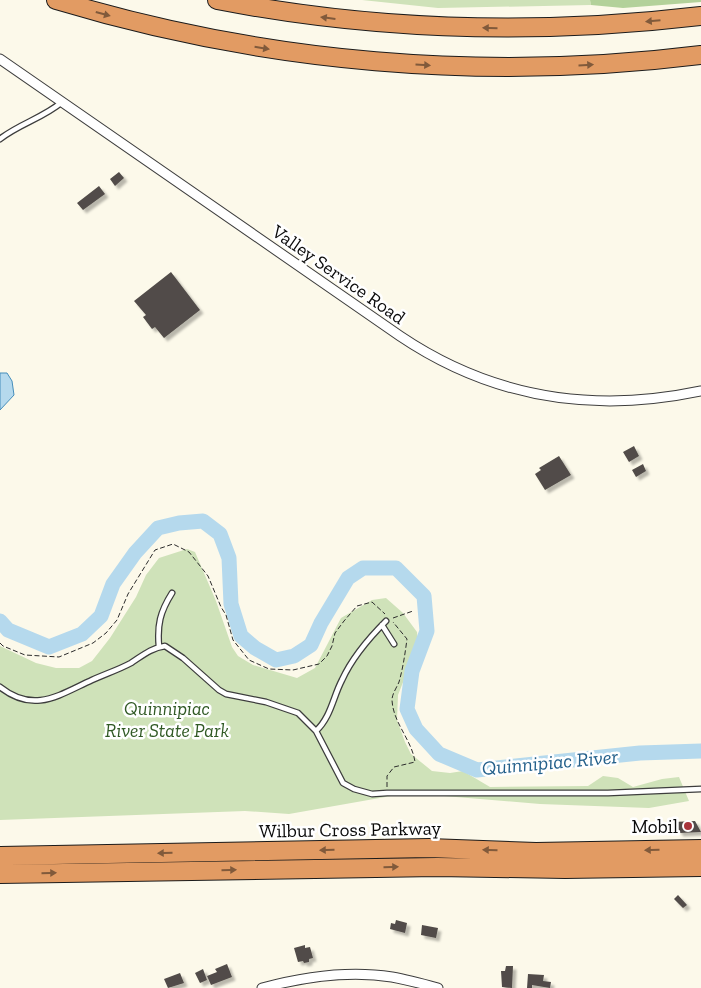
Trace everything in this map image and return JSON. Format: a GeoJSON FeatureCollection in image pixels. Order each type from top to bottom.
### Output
{"type":"FeatureCollection","features":[{"type":"Feature","properties":{"kind":"highway"},"geometry":{"type":"LineString","coordinates":[[56,0],[137,22],[222,41],[290,52],[372,61],[442,66],[549,67],[701,56]]}},
{"type":"Feature","properties":{"kind":"highway"},"geometry":{"type":"LineString","coordinates":[[217,0],[348,20],[458,27],[576,27],[701,16]]}},
{"type":"Feature","properties":{"kind":"highway"},"geometry":{"type":"LineString","coordinates":[[536,852],[620,838]]}},
{"type":"Feature","properties":{"kind":"highway","name":"Wilbur Cross Parkway"},"geometry":{"type":"LineString","coordinates":[[0,856],[429,848],[536,852],[701,849]]}},
{"type":"Feature","properties":{"kind":"highway","name":"Wilbur Cross Parkway"},"geometry":{"type":"LineString","coordinates":[[0,874],[437,867],[566,869],[701,867]]}},
{"type":"Feature","properties":{"kind":"highway"},"geometry":{"type":"LineString","coordinates":[[566,869],[670,879]]}},
{"type":"Feature","properties":{"kind":"street","name":"Valley Service Road"},"geometry":{"type":"LineString","coordinates":[[0,59],[406,341],[463,372],[517,390],[573,400],[600,402],[637,401],[701,391]]}},
{"type":"Feature","properties":{"kind":"street"},"geometry":{"type":"LineString","coordinates":[[262,988],[291,981],[340,974],[366,974],[393,977],[438,988]]}},
{"type":"Feature","properties":{"kind":"lane"},"geometry":{"type":"LineString","coordinates":[[0,139],[62,102]]}},
{"type":"Feature","properties":{"kind":"lane"},"geometry":{"type":"LineString","coordinates":[[159,647],[158,630],[160,615],[172,593]]}},
{"type":"Feature","properties":{"kind":"lane"},"geometry":{"type":"LineString","coordinates":[[316,731],[324,723],[347,671],[364,645],[386,621],[394,644]]}},
{"type":"Feature","properties":{"kind":"lane"},"geometry":{"type":"LineString","coordinates":[[0,687],[24,699],[37,702],[52,699],[115,671],[138,659],[149,650],[164,646],[183,658],[226,694],[266,702],[298,713],[316,731],[342,783],[354,789],[372,794],[608,792],[701,789]]}},
{"type":"Feature","properties":{"kind":"path"},"geometry":{"type":"LineString","coordinates":[[0,643],[25,655],[59,657],[93,642],[106,633],[117,620],[128,594],[155,550],[173,544],[189,552],[208,576],[221,607],[226,614],[233,640],[249,660],[269,670],[293,670],[319,664],[327,656],[335,633],[357,606],[372,602],[386,621],[407,639],[405,659],[392,698],[394,711],[413,751],[415,762],[394,767],[386,776],[387,793]]}},
{"type":"Feature","properties":{"kind":"path"},"geometry":{"type":"LineString","coordinates":[[386,621],[413,611]]}},
{"type":"Feature","properties":{"kind":"green space"},"geometry":{"type":"Polygon","coordinates":[[[362,0],[590,0],[591,5],[438,8],[362,0]]]}},
{"type":"Feature","properties":{"kind":"green space"},"geometry":{"type":"Polygon","coordinates":[[[590,0],[701,0],[701,2],[623,8],[591,5],[590,0]]]}},
{"type":"Feature","properties":{"kind":"green space","name":"Quinnipiac River State Park"},"geometry":{"type":"Polygon","coordinates":[[[187,549],[195,552],[216,601],[232,647],[238,656],[253,665],[297,678],[315,668],[341,618],[372,600],[386,598],[403,613],[417,632],[418,644],[398,695],[397,720],[411,754],[432,771],[450,773],[463,771],[490,787],[588,786],[603,776],[618,778],[633,787],[662,779],[679,777],[689,801],[649,808],[540,804],[408,793],[289,814],[245,811],[0,820],[0,646],[36,663],[56,668],[79,668],[92,661],[110,638],[136,597],[146,575],[159,558],[187,549]]]}},
{"type":"Feature","properties":{"kind":"water"},"geometry":{"type":"Polygon","coordinates":[[[0,373],[7,373],[12,381],[14,395],[0,410],[0,373]]]}},
{"type":"Feature","properties":{"kind":"building"},"geometry":{"type":"Polygon","coordinates":[[[119,172],[124,178],[115,186],[110,179],[119,172]]]}},
{"type":"Feature","properties":{"kind":"building"},"geometry":{"type":"Polygon","coordinates":[[[99,186],[105,194],[83,210],[77,203],[99,186]]]}},
{"type":"Feature","properties":{"kind":"building"},"geometry":{"type":"Polygon","coordinates":[[[171,272],[200,310],[164,338],[155,327],[152,329],[143,317],[146,315],[134,301],[171,272]]]}},
{"type":"Feature","properties":{"kind":"building"},"geometry":{"type":"Polygon","coordinates":[[[634,446],[639,456],[629,462],[623,452],[634,446]]]}},
{"type":"Feature","properties":{"kind":"building"},"geometry":{"type":"Polygon","coordinates":[[[559,456],[571,475],[545,490],[535,474],[541,470],[539,468],[559,456]]]}},
{"type":"Feature","properties":{"kind":"building"},"geometry":{"type":"Polygon","coordinates":[[[643,464],[646,471],[636,477],[632,470],[643,464]]]}},
{"type":"Feature","properties":{"kind":"building"},"geometry":{"type":"Polygon","coordinates":[[[695,821],[701,832],[680,833],[673,822],[695,821]]]}},
{"type":"Feature","properties":{"kind":"building"},"geometry":{"type":"Polygon","coordinates":[[[678,895],[687,905],[683,908],[674,899],[678,895]]]}},
{"type":"Feature","properties":{"kind":"building"},"geometry":{"type":"Polygon","coordinates":[[[396,920],[407,923],[405,933],[390,929],[391,923],[395,924],[396,920]]]}},
{"type":"Feature","properties":{"kind":"building"},"geometry":{"type":"Polygon","coordinates":[[[422,925],[438,928],[436,938],[421,935],[422,925]]]}},
{"type":"Feature","properties":{"kind":"building"},"geometry":{"type":"Polygon","coordinates":[[[305,945],[305,948],[310,947],[313,958],[309,959],[309,962],[298,962],[294,948],[305,945]]]}},
{"type":"Feature","properties":{"kind":"building"},"geometry":{"type":"Polygon","coordinates":[[[227,964],[232,977],[211,985],[207,976],[217,972],[215,969],[227,964]]]}},
{"type":"Feature","properties":{"kind":"building"},"geometry":{"type":"Polygon","coordinates":[[[506,966],[513,966],[512,988],[502,987],[501,971],[505,971],[506,966]]]}},
{"type":"Feature","properties":{"kind":"building"},"geometry":{"type":"Polygon","coordinates":[[[203,969],[207,980],[200,983],[195,973],[203,969]]]}},
{"type":"Feature","properties":{"kind":"building"},"geometry":{"type":"Polygon","coordinates":[[[180,973],[184,983],[168,988],[164,979],[180,973]]]}},
{"type":"Feature","properties":{"kind":"building"},"geometry":{"type":"Polygon","coordinates":[[[528,974],[544,975],[543,981],[551,982],[550,988],[532,985],[532,988],[527,988],[528,974]]]}},
{"type":"Feature","properties":{"kind":"waterway","name":"Quinnipiac River"},"geometry":{"type":"LineString","coordinates":[[0,621],[8,630],[49,647],[82,634],[101,616],[113,584],[135,553],[158,528],[179,523],[203,521],[220,534],[229,558],[231,604],[241,636],[255,648],[276,660],[294,656],[311,645],[321,623],[348,578],[363,568],[396,568],[424,596],[427,631],[412,671],[407,709],[416,729],[439,754],[477,770],[640,753],[701,751]]}},
{"type":"Feature","properties":{"kind":"place","name":"Mobil"},"geometry":{"type":"Point","coordinates":[688,826]}}]}
